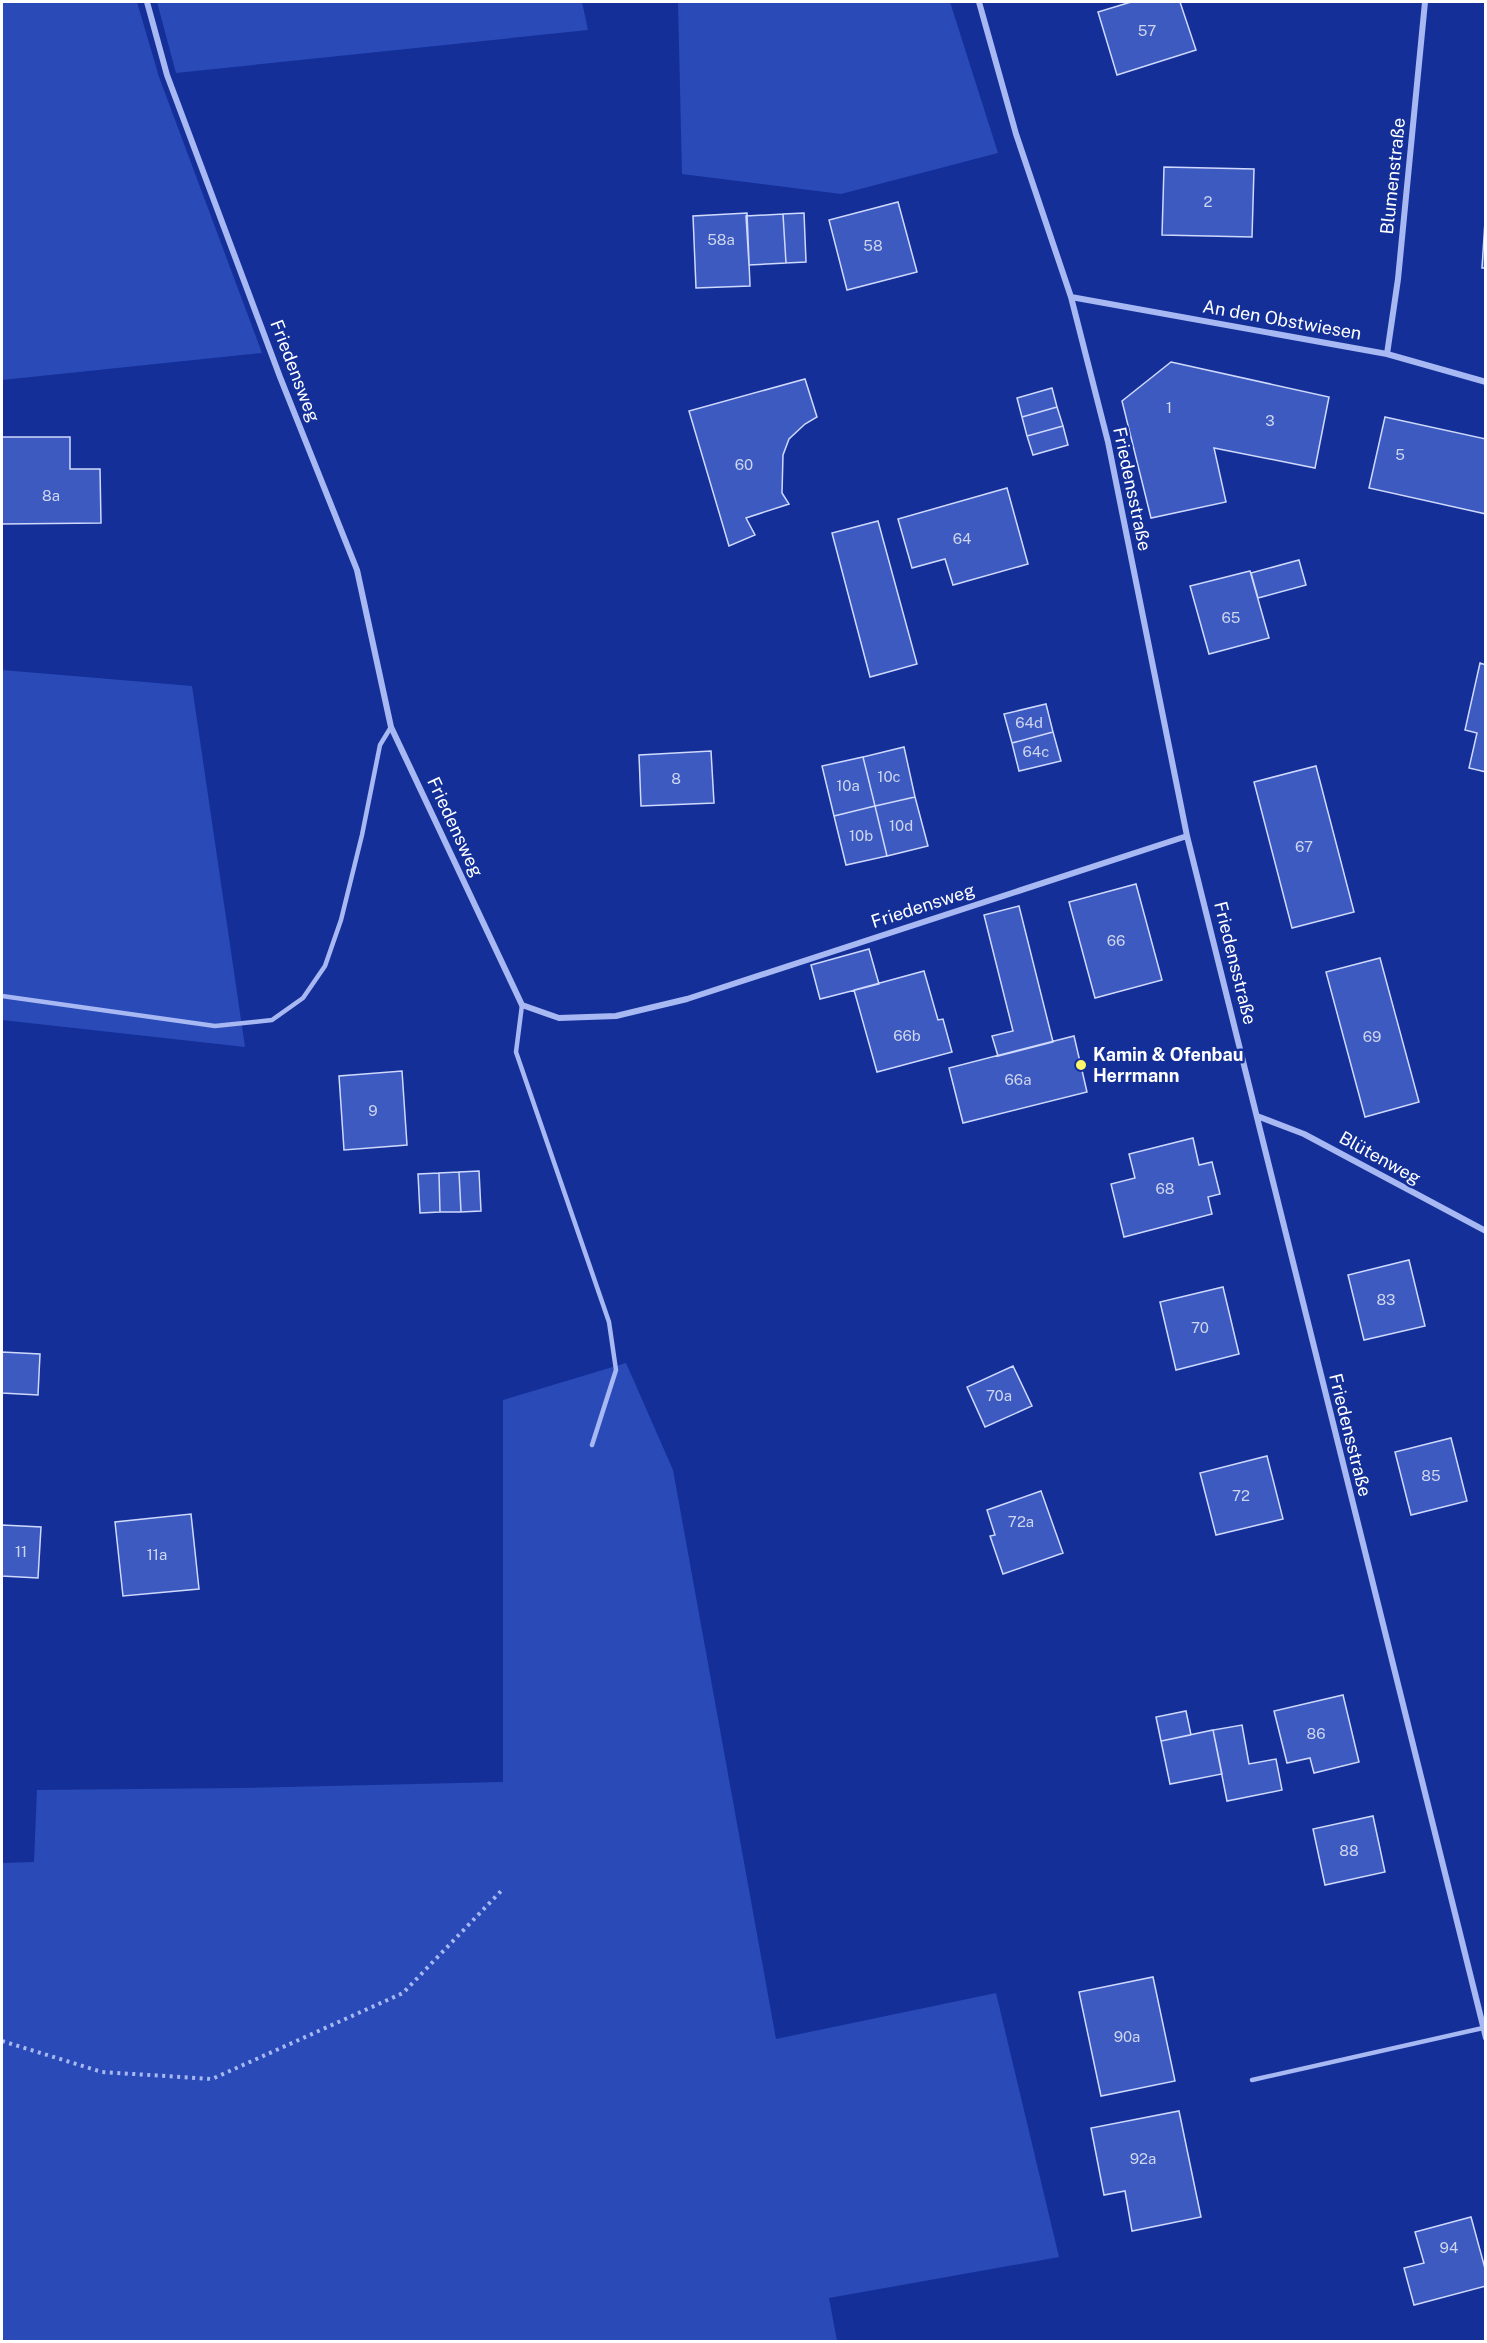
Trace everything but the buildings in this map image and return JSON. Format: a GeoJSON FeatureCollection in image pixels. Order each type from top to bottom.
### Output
{"type":"FeatureCollection","features":[{"type":"Feature","properties":{"kind":"street","name":"Friedensweg"},"geometry":{"type":"LineString","coordinates":[[147,2],[167,75],[276,366],[357,570],[391,727],[522,1005],[559,1018],[616,1016],[687,999],[1187,836]]}},
{"type":"Feature","properties":{"kind":"street","name":"Friedensstraße"},"geometry":{"type":"LineString","coordinates":[[979,2],[1016,134],[1071,297],[1108,442],[1187,836],[1346,1485],[1485,2038]]}},
{"type":"Feature","properties":{"kind":"street","name":"Blumenstraße"},"geometry":{"type":"LineString","coordinates":[[1387,354],[1398,279],[1425,2]]}},
{"type":"Feature","properties":{"kind":"street","name":"An den Obstwiesen"},"geometry":{"type":"LineString","coordinates":[[1071,297],[1387,354],[1485,382]]}},
{"type":"Feature","properties":{"kind":"street","name":"Blütenweg"},"geometry":{"type":"LineString","coordinates":[[1257,1116],[1304,1134],[1485,1232]]}},
{"type":"Feature","properties":{"kind":"lane"},"geometry":{"type":"LineString","coordinates":[[2,996],[215,1026],[272,1020],[303,998],[326,966],[341,920],[362,835],[380,745],[391,727]]}},
{"type":"Feature","properties":{"kind":"lane"},"geometry":{"type":"LineString","coordinates":[[522,1005],[516,1052],[609,1322],[616,1370],[592,1445]]}},
{"type":"Feature","properties":{"kind":"lane"},"geometry":{"type":"LineString","coordinates":[[1252,2080],[1483,2028]]}},
{"type":"Feature","properties":{"kind":"path"},"geometry":{"type":"LineString","coordinates":[[2,2041],[102,2072],[212,2079],[403,1993],[503,1889]]}},
{"type":"Feature","properties":{"kind":"shaded area"},"geometry":{"type":"Polygon","coordinates":[[[2,2],[137,2],[159,77],[262,353],[2,380],[2,2]]]}},
{"type":"Feature","properties":{"kind":"shaded area"},"geometry":{"type":"Polygon","coordinates":[[[157,2],[582,2],[588,30],[176,73],[157,2]]]}},
{"type":"Feature","properties":{"kind":"shaded area"},"geometry":{"type":"Polygon","coordinates":[[[678,2],[950,2],[998,153],[841,194],[682,174],[678,2]]]}},
{"type":"Feature","properties":{"kind":"shaded area"},"geometry":{"type":"Polygon","coordinates":[[[2,670],[192,686],[245,1047],[2,1020],[2,670]]]}},
{"type":"Feature","properties":{"kind":"shaded area"},"geometry":{"type":"Polygon","coordinates":[[[626,1363],[673,1470],[776,2039],[996,1993],[1059,2257],[829,2298],[837,2341],[2,2341],[2,1863],[34,1862],[37,1790],[503,1782],[503,1400],[626,1363]]]}},
{"type":"Feature","properties":{"kind":"place","name":"Kamin & Ofenbau Herrmann"},"geometry":{"type":"Point","coordinates":[1081,1065]}}]}
